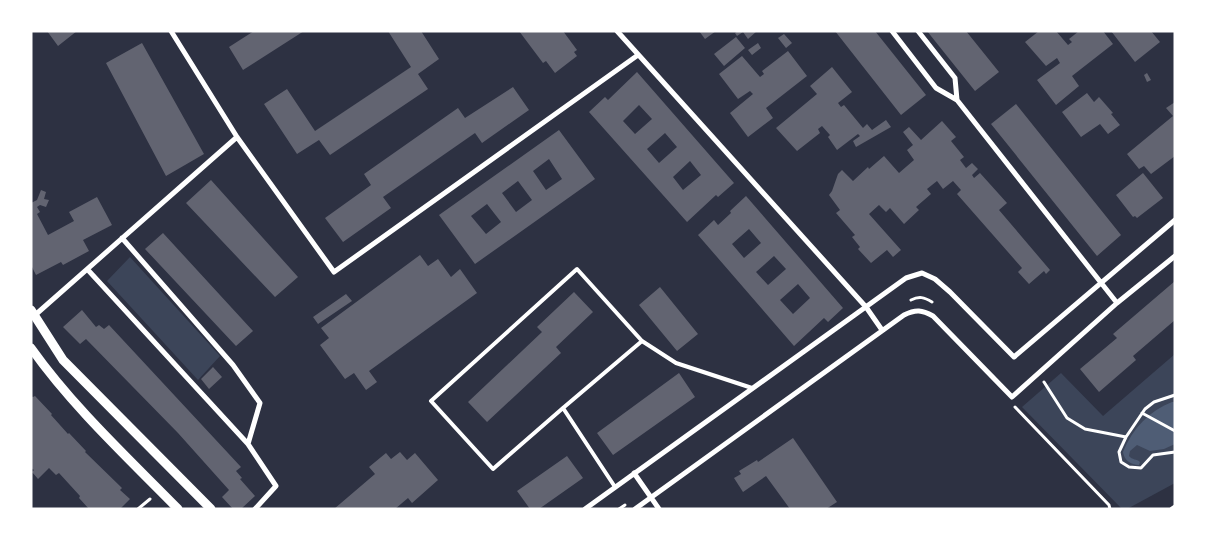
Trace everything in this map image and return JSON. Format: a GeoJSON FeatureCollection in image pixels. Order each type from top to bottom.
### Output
{"type":"FeatureCollection","features":[{"type":"Feature","properties":{"kind":"street"},"geometry":{"type":"LineString","coordinates":[[171,31],[237,137],[334,272],[638,55]]}},
{"type":"Feature","properties":{"kind":"street"},"geometry":{"type":"LineString","coordinates":[[617,31],[866,307],[882,330]]}},
{"type":"Feature","properties":{"kind":"street"},"geometry":{"type":"LineString","coordinates":[[892,31],[936,88],[957,100],[1117,304]]}},
{"type":"Feature","properties":{"kind":"street"},"geometry":{"type":"LineString","coordinates":[[918,31],[955,78],[957,100]]}},
{"type":"Feature","properties":{"kind":"street"},"geometry":{"type":"LineString","coordinates":[[211,509],[63,360],[33,313],[88,270],[237,137]]}},
{"type":"Feature","properties":{"kind":"street"},"geometry":{"type":"LineString","coordinates":[[584,509],[906,278],[922,273],[935,278],[1014,356],[1175,220]]}},
{"type":"Feature","properties":{"kind":"street"},"geometry":{"type":"LineString","coordinates":[[122,238],[233,365],[260,403],[248,444]]}},
{"type":"Feature","properties":{"kind":"street"},"geometry":{"type":"LineString","coordinates":[[635,509],[904,314],[914,310],[923,311],[933,316],[1012,397],[1117,304],[1175,256]]}},
{"type":"Feature","properties":{"kind":"street"},"geometry":{"type":"LineString","coordinates":[[88,270],[248,444],[276,486],[255,509]]}},
{"type":"Feature","properties":{"kind":"street"},"geometry":{"type":"LineString","coordinates":[[31,348],[49,373],[89,417],[178,509]]}},
{"type":"Feature","properties":{"kind":"street"},"geometry":{"type":"LineString","coordinates":[[634,473],[659,509]]}},
{"type":"Feature","properties":{"kind":"lane"},"geometry":{"type":"LineString","coordinates":[[642,341],[493,469],[431,401],[577,269],[642,341],[676,363],[752,388]]}},
{"type":"Feature","properties":{"kind":"lane"},"geometry":{"type":"LineString","coordinates":[[564,408],[615,487]]}},
{"type":"Feature","properties":{"kind":"path"},"geometry":{"type":"LineString","coordinates":[[908,302],[917,297],[926,298],[932,302]]}},
{"type":"Feature","properties":{"kind":"path"},"geometry":{"type":"LineString","coordinates":[[1038,373],[1067,418],[1085,429],[1126,437]]}},
{"type":"Feature","properties":{"kind":"path"},"geometry":{"type":"LineString","coordinates":[[1174,395],[1154,402],[1142,412],[1119,452],[1121,462],[1129,467],[1140,468],[1153,455],[1175,452]]}},
{"type":"Feature","properties":{"kind":"path"},"geometry":{"type":"LineString","coordinates":[[1012,397],[1016,409],[1109,505],[1110,509]]}},
{"type":"Feature","properties":{"kind":"path"},"geometry":{"type":"LineString","coordinates":[[1142,412],[1175,431]]}},
{"type":"Feature","properties":{"kind":"path"},"geometry":{"type":"LineString","coordinates":[[619,509],[626,504]]}},
{"type":"Feature","properties":{"kind":"shaded area"},"geometry":{"type":"Polygon","coordinates":[[[130,257],[220,356],[198,380],[107,281],[130,257]]]}},
{"type":"Feature","properties":{"kind":"shaded area"},"geometry":{"type":"Polygon","coordinates":[[[1175,354],[1175,483],[1127,509],[1122,509],[1022,407],[1061,373],[1103,416],[1175,354]]]}},
{"type":"Feature","properties":{"kind":"shaded area"},"geometry":{"type":"Polygon","coordinates":[[[1175,402],[1175,444],[1164,449],[1150,451],[1137,445],[1130,451],[1129,456],[1140,462],[1139,465],[1128,462],[1123,452],[1137,428],[1149,415],[1175,402]]]}},
{"type":"Feature","properties":{"kind":"building"},"geometry":{"type":"Polygon","coordinates":[[[47,31],[77,31],[58,46],[47,31]]]}},
{"type":"Feature","properties":{"kind":"building"},"geometry":{"type":"Polygon","coordinates":[[[254,31],[304,31],[243,70],[229,47],[254,31]]]}},
{"type":"Feature","properties":{"kind":"building"},"geometry":{"type":"Polygon","coordinates":[[[388,31],[421,31],[439,59],[418,74],[428,89],[330,155],[319,140],[297,154],[264,104],[287,89],[315,131],[411,67],[388,31]]]}},
{"type":"Feature","properties":{"kind":"building"},"geometry":{"type":"Polygon","coordinates":[[[519,31],[563,31],[577,50],[574,52],[577,56],[555,73],[546,61],[543,63],[519,31]]]}},
{"type":"Feature","properties":{"kind":"building"},"geometry":{"type":"Polygon","coordinates":[[[699,31],[716,31],[705,39],[699,31]]]}},
{"type":"Feature","properties":{"kind":"building"},"geometry":{"type":"Polygon","coordinates":[[[738,31],[757,31],[748,39],[743,32],[737,36],[735,33],[738,31]]]}},
{"type":"Feature","properties":{"kind":"building"},"geometry":{"type":"Polygon","coordinates":[[[835,31],[875,31],[926,95],[901,115],[835,31]]]}},
{"type":"Feature","properties":{"kind":"building"},"geometry":{"type":"Polygon","coordinates":[[[927,31],[966,31],[999,72],[975,91],[927,31]]]}},
{"type":"Feature","properties":{"kind":"building"},"geometry":{"type":"Polygon","coordinates":[[[1039,31],[1056,31],[1068,45],[1072,42],[1069,39],[1079,31],[1103,31],[1113,44],[1072,76],[1079,86],[1056,105],[1037,80],[1060,63],[1057,58],[1046,66],[1025,42],[1039,31]]]}},
{"type":"Feature","properties":{"kind":"building"},"geometry":{"type":"Polygon","coordinates":[[[1111,31],[1151,31],[1160,42],[1135,62],[1111,31]]]}},
{"type":"Feature","properties":{"kind":"building"},"geometry":{"type":"Polygon","coordinates":[[[784,34],[792,43],[786,48],[778,38],[784,34]]]}},
{"type":"Feature","properties":{"kind":"building"},"geometry":{"type":"Polygon","coordinates":[[[736,37],[745,48],[724,66],[714,54],[736,37]]]}},
{"type":"Feature","properties":{"kind":"building"},"geometry":{"type":"Polygon","coordinates":[[[142,43],[204,154],[166,176],[106,63],[142,43]]]}},
{"type":"Feature","properties":{"kind":"building"},"geometry":{"type":"Polygon","coordinates":[[[758,43],[761,48],[752,55],[748,50],[758,43]]]}},
{"type":"Feature","properties":{"kind":"building"},"geometry":{"type":"Polygon","coordinates":[[[788,51],[807,76],[766,108],[773,118],[748,137],[730,113],[753,94],[750,91],[738,99],[719,74],[742,56],[760,77],[764,74],[762,71],[788,51]]]}},
{"type":"Feature","properties":{"kind":"building"},"geometry":{"type":"Polygon","coordinates":[[[832,67],[852,92],[838,103],[841,107],[844,105],[863,128],[867,124],[872,130],[886,120],[891,127],[856,147],[853,141],[860,136],[858,134],[837,150],[828,137],[830,135],[822,126],[818,129],[820,133],[797,151],[776,128],[817,94],[810,86],[832,67]]]}},
{"type":"Feature","properties":{"kind":"building"},"geometry":{"type":"Polygon","coordinates":[[[637,72],[734,183],[718,197],[716,195],[687,222],[589,112],[605,97],[608,100],[637,72]],[[639,105],[623,121],[635,134],[652,119],[639,105]],[[665,133],[647,149],[659,163],[677,147],[665,133]],[[690,161],[673,177],[683,190],[701,175],[690,161]]]}},
{"type":"Feature","properties":{"kind":"building"},"geometry":{"type":"Polygon","coordinates":[[[1147,73],[1151,80],[1147,82],[1144,75],[1147,73]]]}},
{"type":"Feature","properties":{"kind":"building"},"geometry":{"type":"Polygon","coordinates":[[[513,87],[529,110],[482,143],[475,133],[383,197],[391,208],[343,242],[325,218],[371,185],[364,174],[458,108],[465,118],[513,87]]]}},
{"type":"Feature","properties":{"kind":"building"},"geometry":{"type":"Polygon","coordinates":[[[1087,93],[1094,102],[1099,97],[1113,113],[1111,114],[1120,125],[1108,134],[1100,124],[1081,137],[1062,112],[1087,93]]]}},
{"type":"Feature","properties":{"kind":"building"},"geometry":{"type":"Polygon","coordinates":[[[1175,102],[1175,156],[1151,174],[1144,166],[1139,169],[1127,154],[1173,116],[1166,108],[1175,102]]]}},
{"type":"Feature","properties":{"kind":"building"},"geometry":{"type":"Polygon","coordinates":[[[1016,104],[1121,235],[1097,256],[991,124],[1016,104]]]}},
{"type":"Feature","properties":{"kind":"building"},"geometry":{"type":"Polygon","coordinates":[[[942,121],[956,137],[951,141],[964,157],[960,160],[966,168],[972,163],[978,169],[972,175],[974,178],[980,173],[1007,203],[999,210],[1050,270],[1046,274],[1044,271],[1029,284],[1018,272],[1022,268],[957,194],[961,190],[953,181],[943,189],[937,181],[927,189],[931,194],[916,207],[919,210],[904,224],[890,208],[886,212],[879,205],[869,214],[901,250],[893,257],[887,250],[871,263],[858,249],[860,247],[852,237],[855,235],[836,213],[840,210],[829,195],[838,174],[842,170],[853,181],[884,156],[899,173],[914,160],[907,150],[913,145],[903,132],[909,127],[921,140],[942,121]]]}},
{"type":"Feature","properties":{"kind":"building"},"geometry":{"type":"Polygon","coordinates":[[[559,130],[595,179],[475,264],[439,215],[559,130]],[[549,159],[533,171],[546,190],[562,179],[549,159]],[[518,181],[502,193],[516,212],[532,200],[518,181]],[[487,204],[471,216],[486,234],[501,222],[487,204]]]}},
{"type":"Feature","properties":{"kind":"building"},"geometry":{"type":"Polygon","coordinates":[[[1143,173],[1163,198],[1137,218],[1133,217],[1116,195],[1143,173]]]}},
{"type":"Feature","properties":{"kind":"building"},"geometry":{"type":"Polygon","coordinates":[[[211,180],[298,277],[275,297],[186,203],[211,180]]]}},
{"type":"Feature","properties":{"kind":"building"},"geometry":{"type":"Polygon","coordinates":[[[41,190],[46,192],[44,199],[49,200],[46,207],[40,205],[37,207],[40,212],[37,214],[48,235],[74,221],[69,212],[97,197],[112,225],[83,240],[89,251],[63,265],[61,262],[36,275],[31,265],[31,203],[37,200],[41,190]]]}},
{"type":"Feature","properties":{"kind":"building"},"geometry":{"type":"Polygon","coordinates":[[[746,196],[843,308],[828,322],[824,318],[794,346],[698,235],[714,220],[718,225],[731,213],[730,211],[746,196]],[[749,229],[732,244],[744,258],[761,243],[749,229]],[[774,256],[756,272],[768,285],[786,269],[774,256]],[[798,284],[780,300],[793,314],[810,298],[798,284]]]}},
{"type":"Feature","properties":{"kind":"building"},"geometry":{"type":"Polygon","coordinates":[[[163,233],[253,331],[236,346],[145,249],[163,233]]]}},
{"type":"Feature","properties":{"kind":"building"},"geometry":{"type":"Polygon","coordinates":[[[420,255],[428,266],[438,259],[451,277],[460,269],[477,293],[369,371],[377,382],[366,390],[354,373],[345,379],[320,345],[329,338],[321,328],[420,255]]]}},
{"type":"Feature","properties":{"kind":"building"},"geometry":{"type":"Polygon","coordinates":[[[1175,281],[1175,320],[1133,356],[1136,360],[1099,392],[1080,369],[1117,338],[1113,334],[1175,281]]]}},
{"type":"Feature","properties":{"kind":"building"},"geometry":{"type":"Polygon","coordinates":[[[660,287],[698,334],[677,351],[639,305],[660,287]]]}},
{"type":"Feature","properties":{"kind":"building"},"geometry":{"type":"Polygon","coordinates":[[[574,292],[593,312],[556,347],[561,353],[487,422],[468,402],[542,332],[537,327],[574,292]]]}},
{"type":"Feature","properties":{"kind":"building"},"geometry":{"type":"Polygon","coordinates":[[[346,294],[352,301],[318,324],[313,317],[346,294]]]}},
{"type":"Feature","properties":{"kind":"building"},"geometry":{"type":"Polygon","coordinates":[[[82,310],[96,327],[99,325],[104,329],[109,325],[241,467],[236,471],[242,478],[240,479],[255,496],[241,509],[233,509],[222,497],[229,490],[178,433],[86,339],[80,344],[63,327],[82,310]]]}},
{"type":"Feature","properties":{"kind":"building"},"geometry":{"type":"Polygon","coordinates":[[[213,367],[222,377],[209,389],[201,379],[213,367]]]}},
{"type":"Feature","properties":{"kind":"building"},"geometry":{"type":"Polygon","coordinates":[[[679,373],[695,397],[613,455],[597,433],[679,373]]]}},
{"type":"Feature","properties":{"kind":"building"},"geometry":{"type":"Polygon","coordinates":[[[31,396],[35,396],[85,452],[122,488],[120,490],[130,499],[120,509],[89,509],[59,473],[56,475],[49,468],[38,479],[32,472],[34,470],[31,468],[31,396]]]}},
{"type":"Feature","properties":{"kind":"building"},"geometry":{"type":"Polygon","coordinates":[[[793,438],[837,502],[826,509],[790,509],[766,476],[743,492],[734,478],[741,474],[739,471],[757,460],[758,462],[793,438]]]}},
{"type":"Feature","properties":{"kind":"building"},"geometry":{"type":"Polygon","coordinates":[[[400,452],[407,460],[415,453],[438,480],[412,503],[408,498],[395,509],[334,509],[375,474],[369,467],[386,453],[391,459],[400,452]]]}},
{"type":"Feature","properties":{"kind":"building"},"geometry":{"type":"Polygon","coordinates":[[[567,456],[583,478],[539,509],[530,509],[517,491],[567,456]]]}}]}
